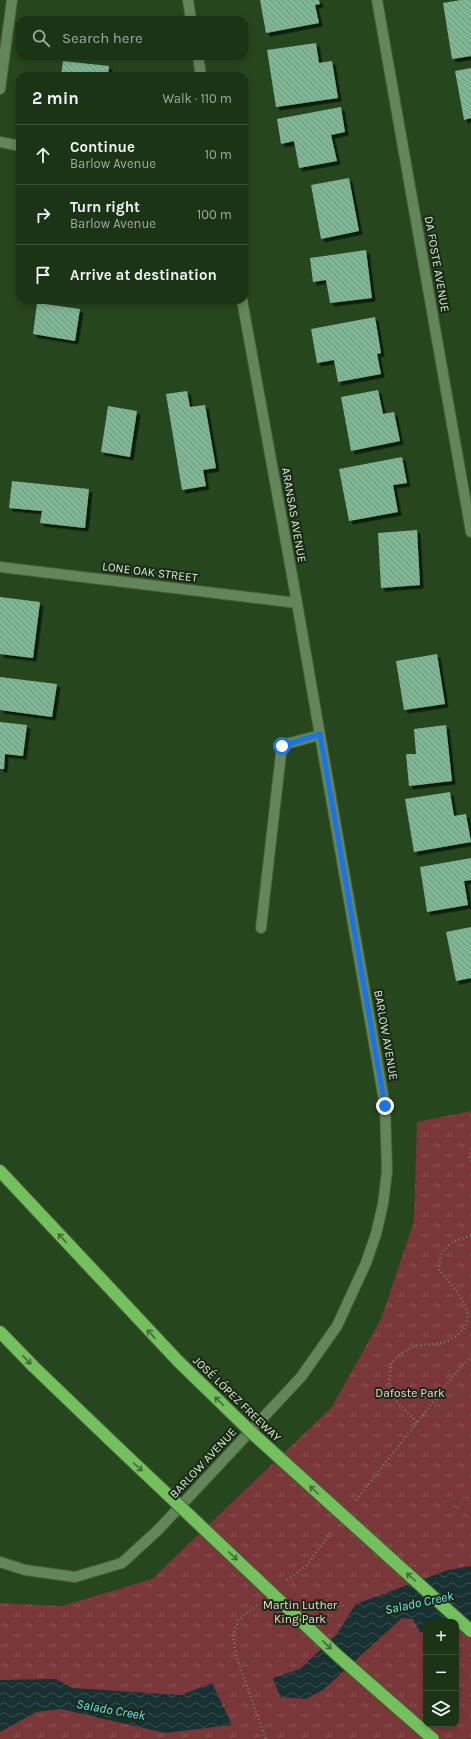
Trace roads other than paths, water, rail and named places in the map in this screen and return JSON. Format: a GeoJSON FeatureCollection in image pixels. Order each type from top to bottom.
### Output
{"type":"FeatureCollection","features":[{"type":"Feature","properties":{"kind":"highway","name":"JOSÉ LÓPEZ FREEWAY"},"geometry":{"type":"LineString","coordinates":[[0,1171],[160,1344],[252,1433],[471,1631]]}},
{"type":"Feature","properties":{"kind":"highway"},"geometry":{"type":"LineString","coordinates":[[0,1332],[110,1440],[337,1654],[433,1739]]}},
{"type":"Feature","properties":{"kind":"street"},"geometry":{"type":"LineString","coordinates":[[0,89],[12,0]]}},
{"type":"Feature","properties":{"kind":"street"},"geometry":{"type":"LineString","coordinates":[[188,0],[190,16]]}},
{"type":"Feature","properties":{"kind":"street","name":"DA FOSTE AVENUE"},"geometry":{"type":"LineString","coordinates":[[377,0],[471,532]]}},
{"type":"Feature","properties":{"kind":"street"},"geometry":{"type":"LineString","coordinates":[[199,60],[200,72]]}},
{"type":"Feature","properties":{"kind":"street"},"geometry":{"type":"LineString","coordinates":[[0,142],[16,145]]}},
{"type":"Feature","properties":{"kind":"street","name":"ARANSAS AVENUE"},"geometry":{"type":"LineString","coordinates":[[243,304],[320,734]]}},
{"type":"Feature","properties":{"kind":"street","name":"LONE OAK STREET"},"geometry":{"type":"LineString","coordinates":[[0,567],[297,603]]}},
{"type":"Feature","properties":{"kind":"street"},"geometry":{"type":"LineString","coordinates":[[261,928],[282,746],[320,734]]}},
{"type":"Feature","properties":{"kind":"street","name":"BARLOW AVENUE"},"geometry":{"type":"LineString","coordinates":[[0,1562],[25,1570],[75,1577],[122,1563],[158,1530],[301,1377],[337,1326],[366,1263],[376,1234],[383,1204],[387,1171],[385,1106],[320,734]]}},
{"type":"Feature","properties":{"kind":"water","name":"Salado Creek"},"geometry":{"type":"Polygon","coordinates":[[[471,1566],[471,1621],[459,1625],[459,1619],[423,1619],[423,1632],[420,1632],[413,1619],[402,1618],[323,1690],[306,1699],[280,1697],[273,1678],[300,1669],[336,1635],[356,1604],[448,1570],[471,1566]]]}},
{"type":"Feature","properties":{"kind":"water","name":"Salado Creek"},"geometry":{"type":"Polygon","coordinates":[[[56,1679],[72,1688],[181,1695],[212,1683],[232,1725],[165,1733],[61,1709],[36,1712],[0,1732],[0,1680],[56,1679]]]}},
{"type":"Feature","properties":{"kind":"park label","name":"Dafoste Park"},"geometry":{"type":"Point","coordinates":[410,1393]}},
{"type":"Feature","properties":{"kind":"park label","name":"Martin Luther King Park"},"geometry":{"type":"Point","coordinates":[300,1612]}}]}
